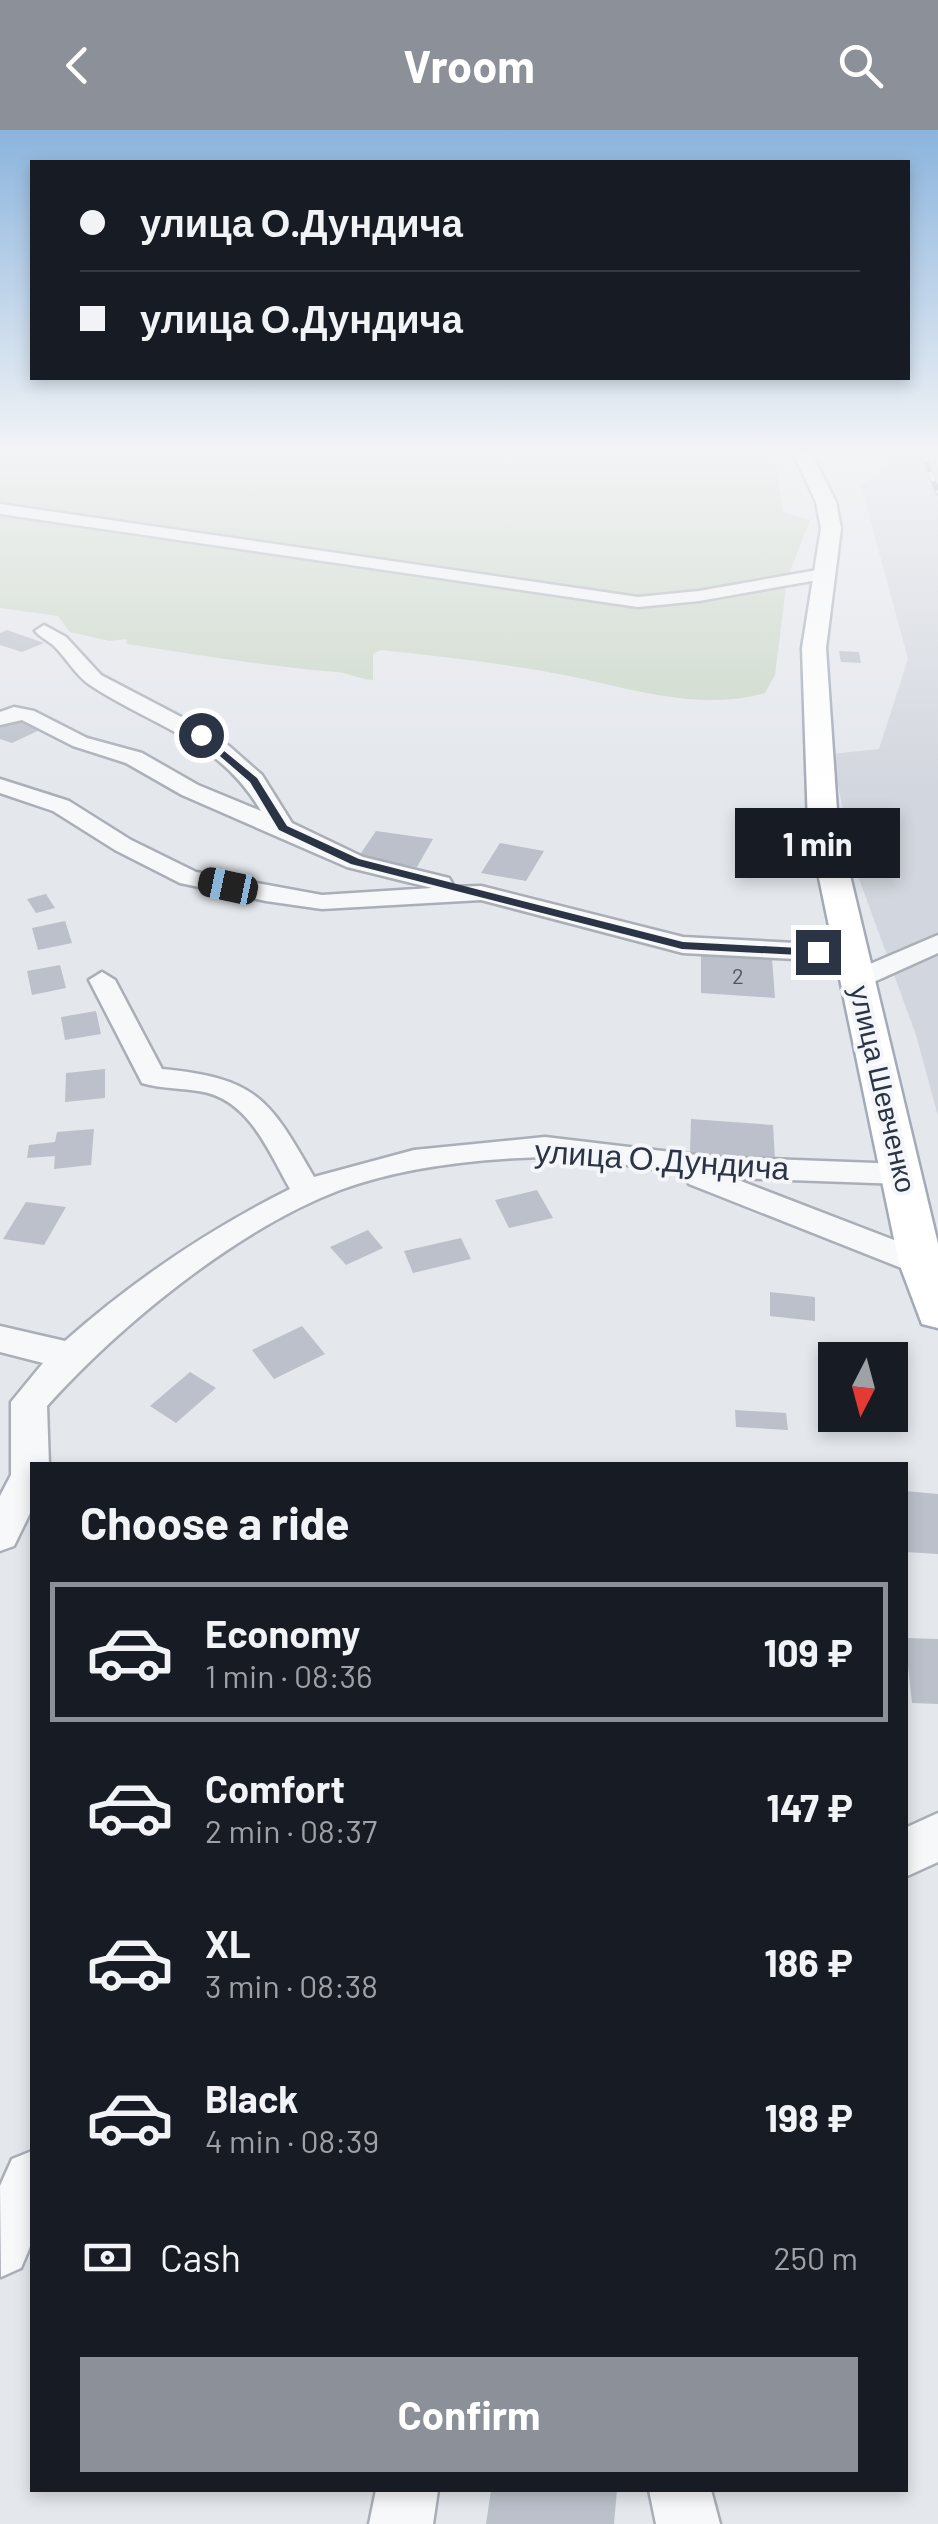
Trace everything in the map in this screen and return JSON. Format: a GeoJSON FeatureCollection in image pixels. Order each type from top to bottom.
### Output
{"type":"FeatureCollection","features":[{"type":"Feature","properties":{"kind":"main road","name":"улица Шевченко"},"geometry":{"type":"LineString","coordinates":[[825,565],[814,648],[823,825],[902,1174],[924,1242],[938,1312]]}},
{"type":"Feature","properties":{"kind":"street"},"geometry":{"type":"LineString","coordinates":[[382,565],[638,602],[823,574]]}},
{"type":"Feature","properties":{"kind":"street"},"geometry":{"type":"LineString","coordinates":[[44,631],[59,640],[94,679],[201,735],[221,751],[254,780],[283,828]]}},
{"type":"Feature","properties":{"kind":"street"},"geometry":{"type":"LineString","coordinates":[[0,719],[14,713],[27,715],[80,742],[134,758],[190,790],[355,862],[682,946],[855,967],[938,943]]}},
{"type":"Feature","properties":{"kind":"street"},"geometry":{"type":"LineString","coordinates":[[0,786],[61,806],[136,853],[189,878],[322,902],[481,893]]}},
{"type":"Feature","properties":{"kind":"street"},"geometry":{"type":"LineString","coordinates":[[102,980],[152,1076],[239,1094],[264,1122],[308,1193]]}},
{"type":"Feature","properties":{"kind":"street","name":"улица О.Дундича"},"geometry":{"type":"LineString","coordinates":[[0,1426],[118,1314],[230,1233],[328,1183],[414,1160],[545,1147],[714,1167],[902,1174]]}},
{"type":"Feature","properties":{"kind":"street"},"geometry":{"type":"LineString","coordinates":[[637,1157],[924,1242]]}},
{"type":"Feature","properties":{"kind":"street"},"geometry":{"type":"LineString","coordinates":[[0,1339],[71,1356]]}},
{"type":"Feature","properties":{"kind":"street"},"geometry":{"type":"LineString","coordinates":[[0,1534],[30,1476],[28,1402],[32,1399]]}},
{"type":"Feature","properties":{"kind":"street"},"geometry":{"type":"LineString","coordinates":[[908,1851],[938,1836]]}},
{"type":"Feature","properties":{"kind":"street"},"geometry":{"type":"LineString","coordinates":[[1,2248],[30,2183]]}},
{"type":"Feature","properties":{"kind":"street"},"geometry":{"type":"LineString","coordinates":[[401,2524],[407,2492]]}},
{"type":"Feature","properties":{"kind":"street"},"geometry":{"type":"LineString","coordinates":[[680,2492],[688,2524]]}},
{"type":"Feature","properties":{"kind":"shaded area"},"geometry":{"type":"Polygon","coordinates":[[[882,565],[938,565],[938,1116],[916,1035],[853,862],[832,754],[879,749],[908,659],[882,565]]]}},
{"type":"Feature","properties":{"kind":"green space"},"geometry":{"type":"Polygon","coordinates":[[[0,565],[793,565],[787,579],[775,675],[765,693],[717,700],[669,697],[526,668],[381,650],[373,654],[373,680],[127,644],[126,639],[109,641],[70,632],[58,616],[0,608],[0,565]]]}},
{"type":"Feature","properties":{"kind":"building"},"geometry":{"type":"Polygon","coordinates":[[[7,630],[44,643],[22,652],[0,645],[0,633],[7,630]]]}},
{"type":"Feature","properties":{"kind":"building"},"geometry":{"type":"Polygon","coordinates":[[[839,651],[859,652],[861,663],[841,662],[839,651]]]}},
{"type":"Feature","properties":{"kind":"building"},"geometry":{"type":"Polygon","coordinates":[[[17,716],[46,727],[12,743],[0,739],[0,724],[17,716]]]}},
{"type":"Feature","properties":{"kind":"building"},"geometry":{"type":"Polygon","coordinates":[[[859,826],[889,827],[898,859],[867,858],[859,826]]]}},
{"type":"Feature","properties":{"kind":"building"},"geometry":{"type":"Polygon","coordinates":[[[376,831],[433,839],[417,867],[357,859],[376,831]]]}},
{"type":"Feature","properties":{"kind":"building"},"geometry":{"type":"Polygon","coordinates":[[[500,843],[544,851],[526,881],[481,873],[500,843]]]}},
{"type":"Feature","properties":{"kind":"building"},"geometry":{"type":"Polygon","coordinates":[[[46,894],[55,908],[36,913],[27,899],[46,894]]]}},
{"type":"Feature","properties":{"kind":"building"},"geometry":{"type":"Polygon","coordinates":[[[65,921],[72,943],[38,950],[32,928],[65,921]]]}},
{"type":"Feature","properties":{"kind":"building"},"geometry":{"type":"Polygon","coordinates":[[[701,955],[772,959],[775,998],[701,993],[701,955]]]}},
{"type":"Feature","properties":{"kind":"building"},"geometry":{"type":"Polygon","coordinates":[[[60,965],[66,988],[32,995],[27,971],[60,965]]]}},
{"type":"Feature","properties":{"kind":"building"},"geometry":{"type":"Polygon","coordinates":[[[96,1011],[101,1034],[65,1040],[61,1017],[96,1011]]]}},
{"type":"Feature","properties":{"kind":"building"},"geometry":{"type":"Polygon","coordinates":[[[105,1069],[105,1098],[65,1102],[66,1073],[105,1069]]]}},
{"type":"Feature","properties":{"kind":"building"},"geometry":{"type":"Polygon","coordinates":[[[691,1119],[773,1125],[775,1159],[690,1153],[691,1119]]]}},
{"type":"Feature","properties":{"kind":"building"},"geometry":{"type":"Polygon","coordinates":[[[94,1129],[91,1165],[54,1169],[55,1156],[27,1158],[29,1145],[55,1142],[57,1132],[94,1129]]]}},
{"type":"Feature","properties":{"kind":"building"},"geometry":{"type":"Polygon","coordinates":[[[537,1190],[553,1218],[509,1228],[495,1200],[537,1190]]]}},
{"type":"Feature","properties":{"kind":"building"},"geometry":{"type":"Polygon","coordinates":[[[26,1202],[66,1207],[44,1245],[3,1239],[26,1202]]]}},
{"type":"Feature","properties":{"kind":"building"},"geometry":{"type":"Polygon","coordinates":[[[368,1230],[383,1248],[346,1265],[330,1247],[368,1230]]]}},
{"type":"Feature","properties":{"kind":"building"},"geometry":{"type":"Polygon","coordinates":[[[461,1238],[471,1259],[413,1273],[404,1251],[461,1238]]]}},
{"type":"Feature","properties":{"kind":"building"},"geometry":{"type":"Polygon","coordinates":[[[770,1292],[815,1297],[815,1321],[770,1316],[770,1292]]]}},
{"type":"Feature","properties":{"kind":"building"},"geometry":{"type":"Polygon","coordinates":[[[302,1326],[325,1354],[274,1379],[252,1350],[302,1326]]]}},
{"type":"Feature","properties":{"kind":"building"},"geometry":{"type":"Polygon","coordinates":[[[190,1372],[216,1388],[176,1423],[150,1406],[190,1372]]]}},
{"type":"Feature","properties":{"kind":"building"},"geometry":{"type":"Polygon","coordinates":[[[735,1410],[786,1413],[788,1430],[736,1427],[735,1410]]]}},
{"type":"Feature","properties":{"kind":"building"},"geometry":{"type":"Polygon","coordinates":[[[908,1491],[938,1494],[938,1554],[908,1552],[908,1491]]]}},
{"type":"Feature","properties":{"kind":"building"},"geometry":{"type":"Polygon","coordinates":[[[908,1638],[938,1639],[938,1704],[912,1703],[908,1638]]]}},
{"type":"Feature","properties":{"kind":"building"},"geometry":{"type":"Polygon","coordinates":[[[491,2492],[617,2492],[614,2524],[486,2524],[491,2492]]]}},
{"type":"Feature","properties":{"kind":"route"},"geometry":{"type":"LineString","coordinates":[[201,735],[254,780],[283,828],[355,862],[682,946],[818,952]]}}]}
